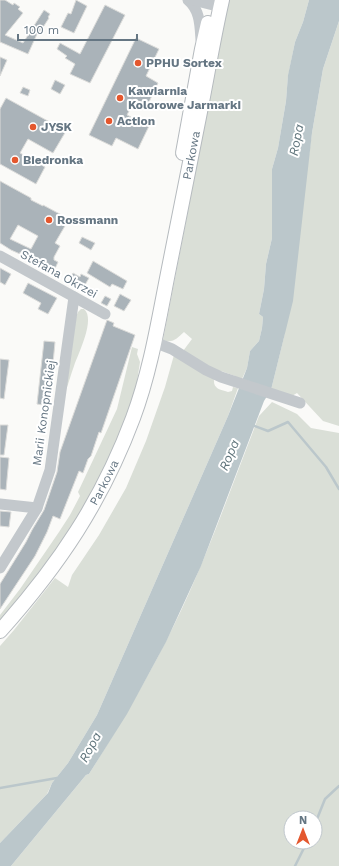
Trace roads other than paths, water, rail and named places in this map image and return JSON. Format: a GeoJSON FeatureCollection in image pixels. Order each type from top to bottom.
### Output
{"type":"FeatureCollection","features":[{"type":"Feature","properties":{"kind":"main road","name":"Parkowa"},"geometry":{"type":"LineString","coordinates":[[161,310],[186,128],[202,49],[218,1]]}},
{"type":"Feature","properties":{"kind":"main road","name":"Parkowa"},"geometry":{"type":"LineString","coordinates":[[0,631],[29,599],[81,526],[109,474],[133,418],[146,377],[161,310],[218,1]]}},
{"type":"Feature","properties":{"kind":"street"},"geometry":{"type":"LineString","coordinates":[[188,0],[194,6],[198,14],[202,49]]}},
{"type":"Feature","properties":{"kind":"street"},"geometry":{"type":"LineString","coordinates":[[193,0],[218,1]]}},
{"type":"Feature","properties":{"kind":"street","name":"Stefana Okrzei"},"geometry":{"type":"LineString","coordinates":[[0,256],[105,314]]}},
{"type":"Feature","properties":{"kind":"street","name":"Marii Konopnickiej"},"geometry":{"type":"LineString","coordinates":[[0,568],[37,508],[50,470],[74,297]]}},
{"type":"Feature","properties":{"kind":"street"},"geometry":{"type":"LineString","coordinates":[[154,342],[172,349],[206,370],[221,377],[300,403]]}},
{"type":"Feature","properties":{"kind":"street"},"geometry":{"type":"LineString","coordinates":[[0,504],[37,508]]}},
{"type":"Feature","properties":{"kind":"water","name":"Ropa"},"geometry":{"type":"Polygon","coordinates":[[[309,0],[339,0],[339,21],[323,69],[312,133],[293,301],[271,390],[264,401],[201,566],[166,642],[127,714],[89,774],[86,775],[11,866],[0,866],[0,843],[48,793],[52,783],[68,763],[97,715],[228,416],[247,368],[250,351],[259,341],[263,317],[259,314],[264,289],[266,264],[272,238],[272,169],[278,148],[286,101],[288,75],[295,42],[303,22],[309,0]]]}},
{"type":"Feature","properties":{"kind":"waterway"},"geometry":{"type":"LineString","coordinates":[[252,425],[268,431],[288,422],[326,467],[339,489]]}},
{"type":"Feature","properties":{"kind":"waterway"},"geometry":{"type":"LineString","coordinates":[[0,788],[57,778]]}},
{"type":"Feature","properties":{"kind":"waterway"},"geometry":{"type":"LineString","coordinates":[[321,810],[325,799],[339,786]]}},
{"type":"Feature","properties":{"kind":"waterway"},"geometry":{"type":"LineString","coordinates":[[295,866],[303,850]]}},
{"type":"Feature","properties":{"kind":"place","name":"PPHU Sortex"},"geometry":{"type":"Point","coordinates":[138,63]}},
{"type":"Feature","properties":{"kind":"place","name":"Kawiarnia Kolorowe Jarmarki"},"geometry":{"type":"Point","coordinates":[120,98]}},
{"type":"Feature","properties":{"kind":"place","name":"Action"},"geometry":{"type":"Point","coordinates":[109,121]}},
{"type":"Feature","properties":{"kind":"place","name":"JYSK"},"geometry":{"type":"Point","coordinates":[33,127]}},
{"type":"Feature","properties":{"kind":"place","name":"Biedronka"},"geometry":{"type":"Point","coordinates":[15,160]}},
{"type":"Feature","properties":{"kind":"place","name":"Rossmann"},"geometry":{"type":"Point","coordinates":[49,220]}}]}
